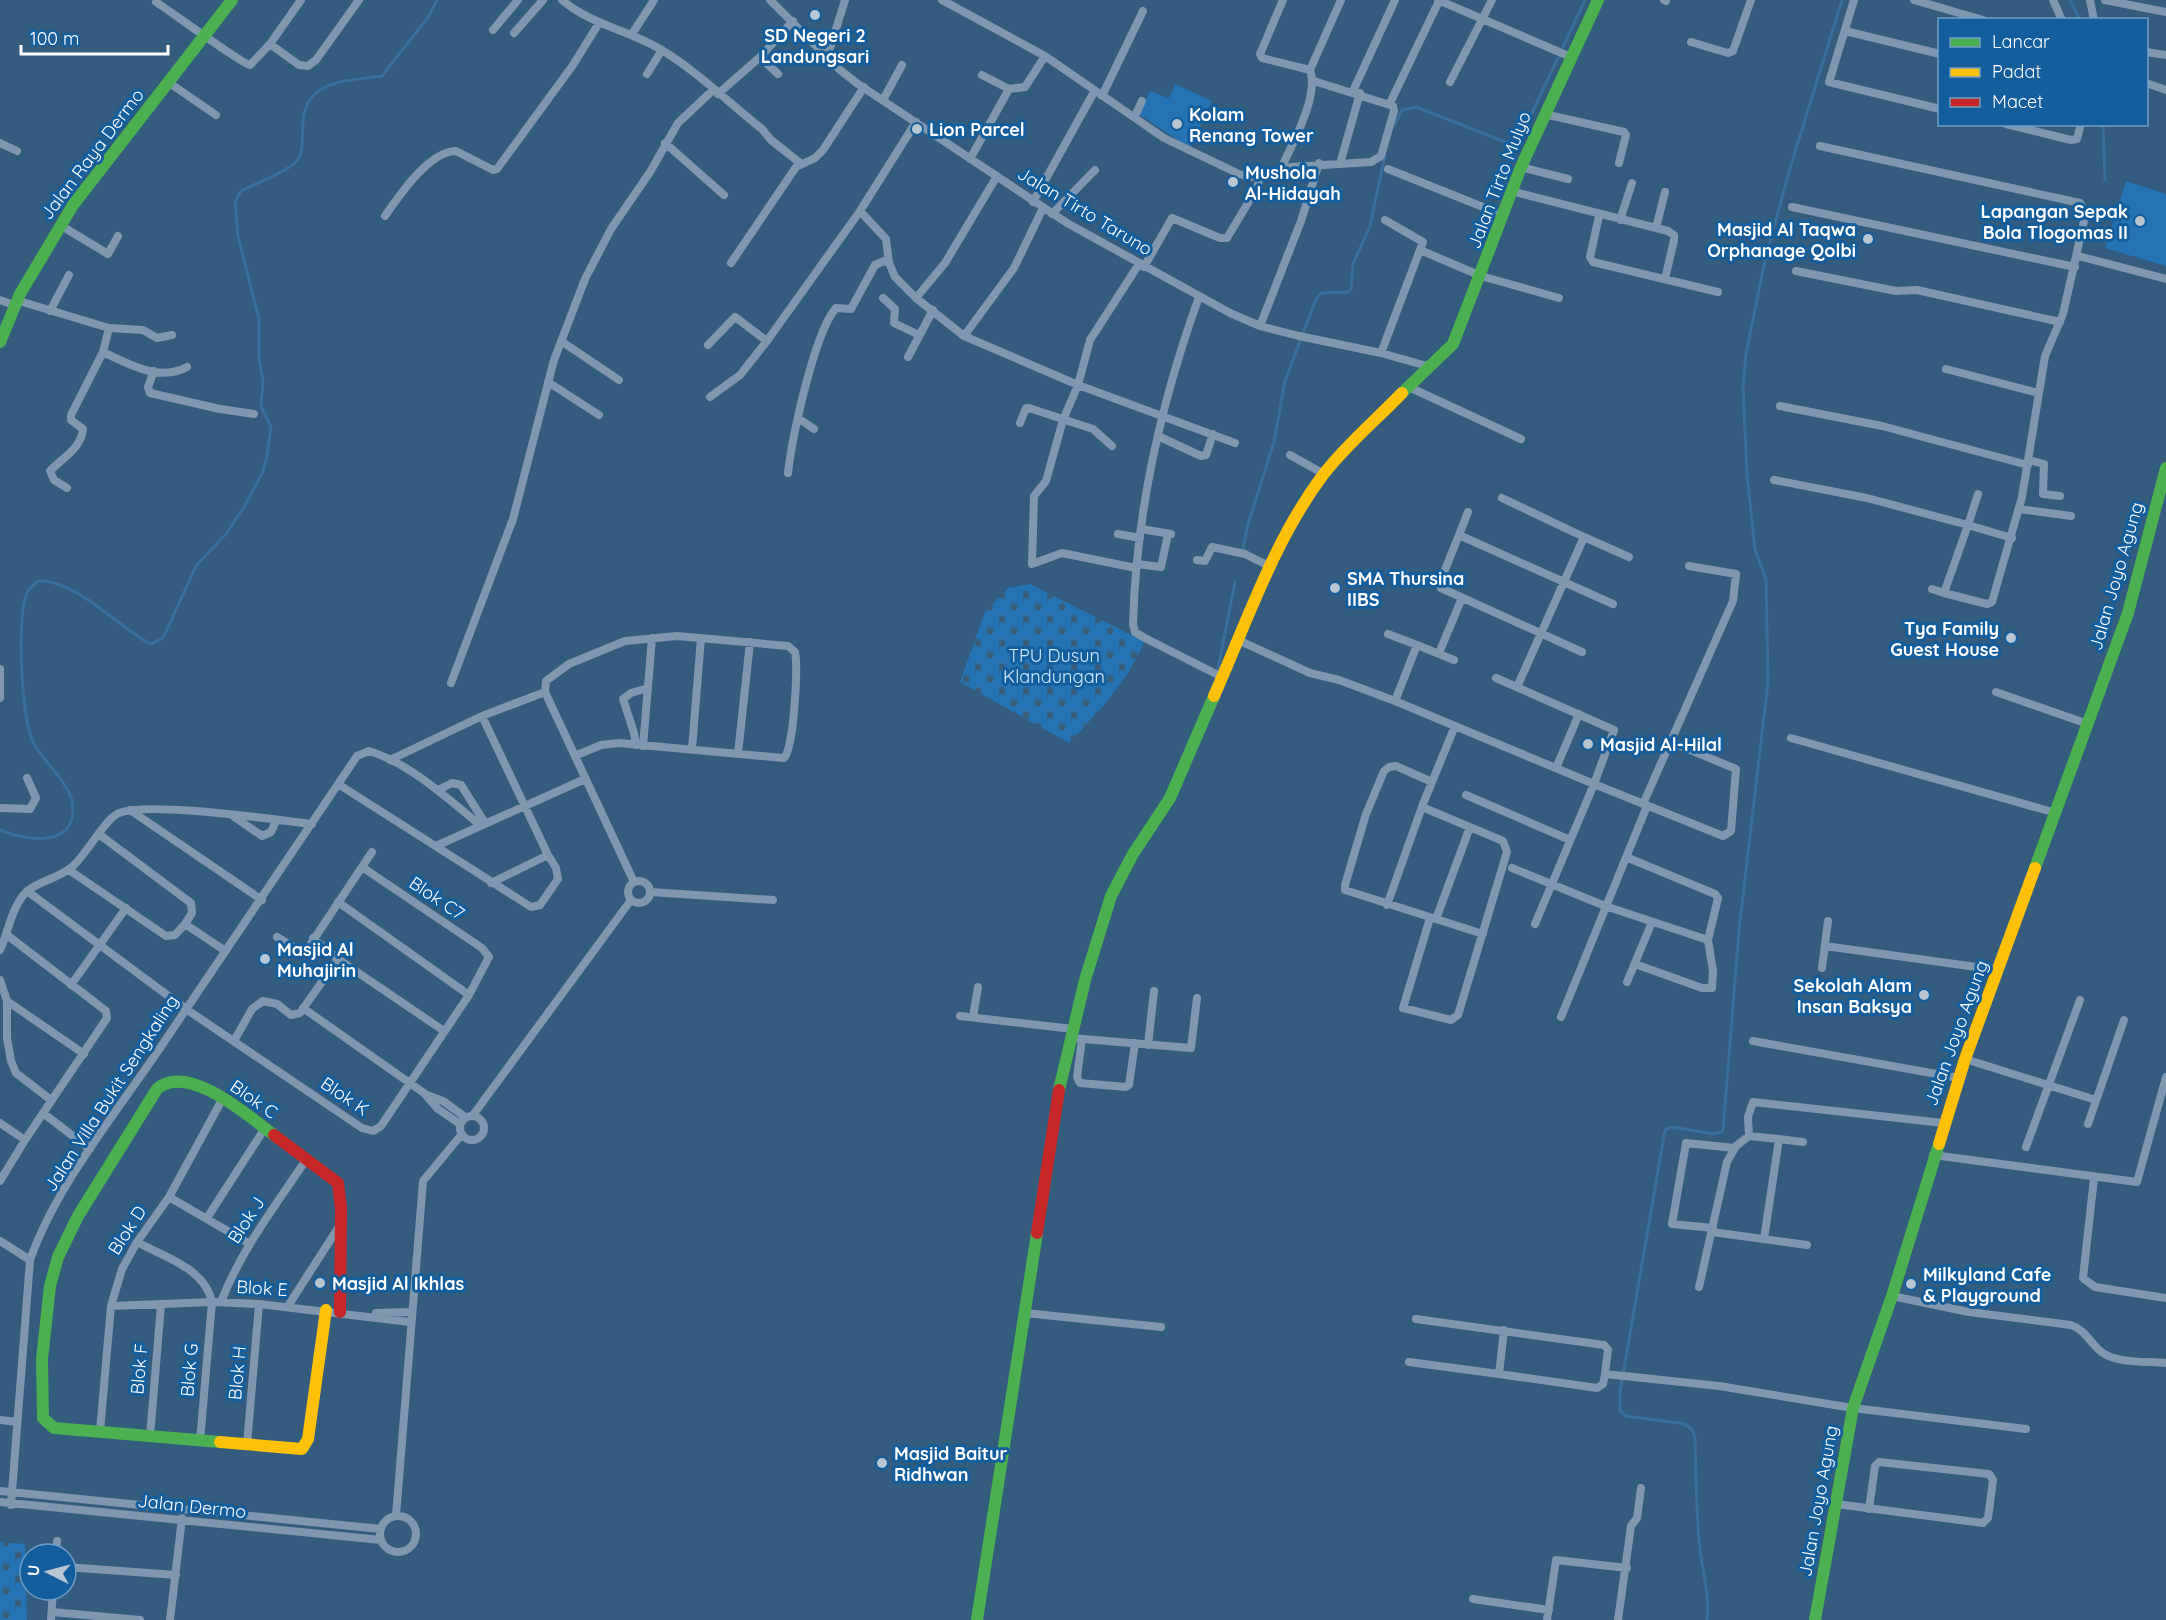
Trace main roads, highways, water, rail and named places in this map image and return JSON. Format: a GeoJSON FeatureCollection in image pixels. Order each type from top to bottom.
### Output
{"type":"FeatureCollection","features":[{"type":"Feature","properties":{"kind":"waterway"},"geometry":{"type":"LineString","coordinates":[[0,830],[24,837],[50,838],[60,834],[68,827],[72,816],[70,794],[34,744],[26,715],[21,647],[23,608],[27,593],[38,581],[52,582],[96,605],[151,644],[163,638],[196,566],[226,534],[244,507],[262,474],[267,456],[271,427],[261,406],[263,382],[259,357],[259,319],[238,236],[235,203],[240,192],[289,168],[299,158],[302,150],[303,121],[306,107],[312,97],[321,90],[343,81],[382,76],[429,16],[437,0]]}},
{"type":"Feature","properties":{"kind":"waterway"},"geometry":{"type":"LineString","coordinates":[[1394,126],[1402,110],[1416,107],[1517,145],[1585,0]]}},
{"type":"Feature","properties":{"kind":"waterway"},"geometry":{"type":"LineString","coordinates":[[1707,1620],[1707,1593],[1698,1522],[1695,1437],[1692,1430],[1685,1424],[1626,1416],[1620,1411],[1620,1392],[1665,1130],[1671,1127],[1715,1134],[1723,1131],[1739,930],[1768,682],[1766,579],[1755,550],[1747,475],[1743,387],[1746,354],[1765,260],[1791,165],[1842,0]]}},
{"type":"Feature","properties":{"kind":"waterway"},"geometry":{"type":"LineString","coordinates":[[2070,0],[2079,18]]}},
{"type":"Feature","properties":{"kind":"waterway"},"geometry":{"type":"LineString","coordinates":[[2103,126],[2105,180]]}},
{"type":"Feature","properties":{"kind":"waterway"},"geometry":{"type":"LineString","coordinates":[[1243,549],[1248,524],[1274,442],[1285,381],[1316,299],[1321,293],[1348,292],[1351,289],[1353,264],[1370,226],[1385,155]]}},
{"type":"Feature","properties":{"kind":"waterway"},"geometry":{"type":"LineString","coordinates":[[1218,669],[1235,582]]}},
{"type":"Feature","properties":{"kind":"place","name":"SD Negeri 2 Landungsari"},"geometry":{"type":"Point","coordinates":[815,15]}},
{"type":"Feature","properties":{"kind":"place","name":"Kolam Renang Tower"},"geometry":{"type":"Point","coordinates":[1177,124]}},
{"type":"Feature","properties":{"kind":"place","name":"Lion Parcel"},"geometry":{"type":"Point","coordinates":[917,129]}},
{"type":"Feature","properties":{"kind":"place","name":"Mushola Al-Hidayah"},"geometry":{"type":"Point","coordinates":[1233,182]}},
{"type":"Feature","properties":{"kind":"place","name":"Lapangan Sepak Bola Tlogomas II"},"geometry":{"type":"Point","coordinates":[2140,221]}},
{"type":"Feature","properties":{"kind":"place","name":"Masjid Al Taqwa Orphanage Qolbi"},"geometry":{"type":"Point","coordinates":[1868,239]}},
{"type":"Feature","properties":{"kind":"place","name":"SMA Thursina IIBS"},"geometry":{"type":"Point","coordinates":[1335,588]}},
{"type":"Feature","properties":{"kind":"place","name":"Tya Family Guest House"},"geometry":{"type":"Point","coordinates":[2011,638]}},
{"type":"Feature","properties":{"kind":"place","name":"Masjid Al-Hilal"},"geometry":{"type":"Point","coordinates":[1588,744]}},
{"type":"Feature","properties":{"kind":"place","name":"Masjid Al Muhajirin"},"geometry":{"type":"Point","coordinates":[265,959]}},
{"type":"Feature","properties":{"kind":"place","name":"Sekolah Alam Insan Baksya"},"geometry":{"type":"Point","coordinates":[1924,995]}},
{"type":"Feature","properties":{"kind":"place","name":"Masjid Al Ikhlas"},"geometry":{"type":"Point","coordinates":[320,1283]}},
{"type":"Feature","properties":{"kind":"place","name":"Milkyland Cafe & Playground"},"geometry":{"type":"Point","coordinates":[1911,1284]}},
{"type":"Feature","properties":{"kind":"place","name":"Masjid Baitur Ridhwan"},"geometry":{"type":"Point","coordinates":[882,1463]}},
{"type":"Feature","properties":{"kind":"park label","name":"TPU Dusun Klandungan"},"geometry":{"type":"Point","coordinates":[1054,665]}}]}
